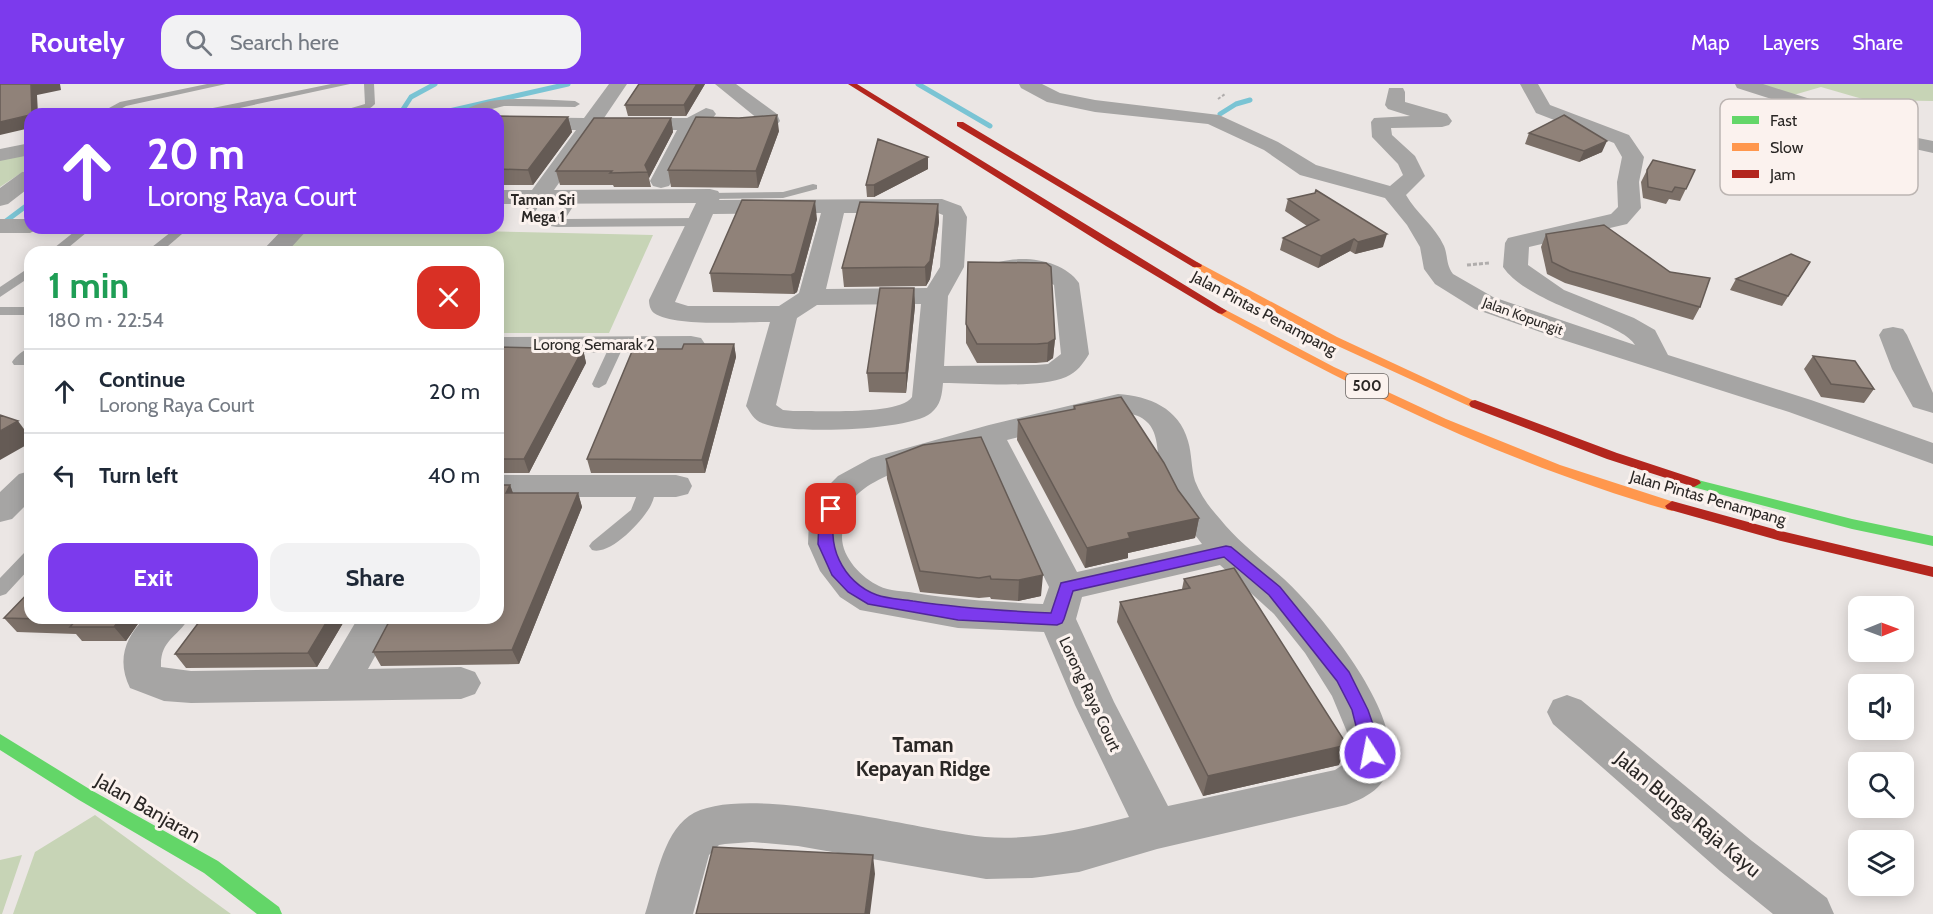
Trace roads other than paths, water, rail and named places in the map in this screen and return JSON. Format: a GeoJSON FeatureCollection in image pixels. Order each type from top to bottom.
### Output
{"type":"FeatureCollection","features":[{"type":"Feature","properties":{"kind":"main road","name":"Jalan Pintas Penampang"},"geometry":{"type":"LineString","coordinates":[[852,84],[1200,299],[1282,344],[1395,399],[1471,433],[1631,493],[1702,515],[1833,550],[1933,572]]}},
{"type":"Feature","properties":{"kind":"main road","name":"Jalan Pintas Penampang"},"geometry":{"type":"LineString","coordinates":[[952,120],[1234,286],[1309,326],[1406,373],[1500,413],[1622,459],[1729,493],[1841,522],[1933,541]]}},
{"type":"Feature","properties":{"kind":"main road"},"geometry":{"type":"LineString","coordinates":[[1035,197],[1065,186]]}},
{"type":"Feature","properties":{"kind":"main road","name":"Jalan Banjaran"},"geometry":{"type":"LineString","coordinates":[[0,741],[80,792],[199,860],[255,898],[272,914]]}},
{"type":"Feature","properties":{"kind":"street"},"geometry":{"type":"LineString","coordinates":[[538,197],[618,84]]}},
{"type":"Feature","properties":{"kind":"street"},"geometry":{"type":"LineString","coordinates":[[1028,84],[1054,98],[1095,106],[1212,119],[1271,146],[1308,170],[1394,194],[1414,176],[1407,161],[1382,136],[1381,122],[1442,121],[1440,118],[1395,105],[1396,92]]}},
{"type":"Feature","properties":{"kind":"street"},"geometry":{"type":"LineString","coordinates":[[1529,84],[1543,109],[1622,140],[1633,157],[1627,172],[1627,195],[1630,208],[1619,219],[1517,243],[1515,267],[1555,295],[1624,324],[1645,336],[1656,359]]}},
{"type":"Feature","properties":{"kind":"street"},"geometry":{"type":"LineString","coordinates":[[1744,84],[1794,99]]}},
{"type":"Feature","properties":{"kind":"street"},"geometry":{"type":"LineString","coordinates":[[504,123],[590,123],[690,124],[760,125],[770,121],[770,118],[725,86],[717,111],[699,117],[690,124],[661,181]]}},
{"type":"Feature","properties":{"kind":"street"},"geometry":{"type":"LineString","coordinates":[[1918,143],[1933,147]]}},
{"type":"Feature","properties":{"kind":"street"},"geometry":{"type":"LineString","coordinates":[[0,155],[24,150]]}},
{"type":"Feature","properties":{"kind":"street"},"geometry":{"type":"LineString","coordinates":[[0,199],[24,181]]}},
{"type":"Feature","properties":{"kind":"street","name":"Jalan Kopungit"},"geometry":{"type":"LineString","coordinates":[[1394,194],[1398,202],[1417,222],[1432,247],[1436,269],[1444,279],[1484,303],[1800,406],[1933,454]]}},
{"type":"Feature","properties":{"kind":"street"},"geometry":{"type":"LineString","coordinates":[[504,197],[573,197],[705,208],[932,205],[948,207],[953,211],[973,266]]}},
{"type":"Feature","properties":{"kind":"street"},"geometry":{"type":"LineString","coordinates":[[811,297],[834,206]]}},
{"type":"Feature","properties":{"kind":"street"},"geometry":{"type":"LineString","coordinates":[[705,208],[662,300],[663,307],[687,314],[784,314],[811,297],[935,296],[973,266],[1044,269],[1058,275],[1066,283],[1075,354],[1069,363],[1056,371],[1036,374],[929,375]]}},
{"type":"Feature","properties":{"kind":"street"},"geometry":{"type":"LineString","coordinates":[[0,226],[24,226]]}},
{"type":"Feature","properties":{"kind":"street"},"geometry":{"type":"LineString","coordinates":[[279,246],[291,234]]}},
{"type":"Feature","properties":{"kind":"street"},"geometry":{"type":"LineString","coordinates":[[784,314],[761,406],[766,414],[777,419],[891,417],[909,414],[922,407],[927,397],[935,296]]}},
{"type":"Feature","properties":{"kind":"street"},"geometry":{"type":"LineString","coordinates":[[1893,334],[1899,355],[1923,401],[1933,404]]}},
{"type":"Feature","properties":{"kind":"street","name":"Lorong Semarak 2"},"geometry":{"type":"LineString","coordinates":[[504,345],[690,344]]}},
{"type":"Feature","properties":{"kind":"street","name":"Lorong Raya Court"},"geometry":{"type":"LineString","coordinates":[[1118,403],[1131,403],[1155,412],[1166,425],[1173,439],[1179,481],[1196,510],[1226,551],[1274,591],[1343,676],[1360,710],[1368,733],[1370,753],[1364,773],[1346,786],[1157,829],[1103,723],[1062,603],[958,614],[873,600],[854,588],[837,571],[825,544],[826,520],[836,498],[849,484],[864,474],[917,454],[989,435],[1118,403]]}},
{"type":"Feature","properties":{"kind":"street"},"geometry":{"type":"LineString","coordinates":[[989,435],[1062,603],[1226,551]]}},
{"type":"Feature","properties":{"kind":"street"},"geometry":{"type":"LineString","coordinates":[[504,486],[662,486]]}},
{"type":"Feature","properties":{"kind":"street"},"geometry":{"type":"LineString","coordinates":[[0,511],[24,489]]}},
{"type":"Feature","properties":{"kind":"street"},"geometry":{"type":"LineString","coordinates":[[164,624],[145,643],[140,662],[144,677],[164,685],[191,687],[461,683]]}},
{"type":"Feature","properties":{"kind":"street"},"geometry":{"type":"LineString","coordinates":[[339,685],[374,624]]}},
{"type":"Feature","properties":{"kind":"street","name":"Jalan Bunga Raja Kayu"},"geometry":{"type":"LineString","coordinates":[[1567,712],[1736,856],[1810,914]]}},
{"type":"Feature","properties":{"kind":"street"},"geometry":{"type":"LineString","coordinates":[[669,914],[690,844],[706,829],[725,824],[752,822],[798,826],[986,858],[1032,857],[1079,851],[1157,829]]}},
{"type":"Feature","properties":{"kind":"lane"},"geometry":{"type":"LineString","coordinates":[[115,108],[123,104],[221,84]]}},
{"type":"Feature","properties":{"kind":"lane"},"geometry":{"type":"LineString","coordinates":[[227,108],[345,84]]}},
{"type":"Feature","properties":{"kind":"lane"},"geometry":{"type":"LineString","coordinates":[[360,108],[368,106],[369,84]]}},
{"type":"Feature","properties":{"kind":"lane"},"geometry":{"type":"LineString","coordinates":[[476,108],[502,103],[575,104]]}},
{"type":"Feature","properties":{"kind":"lane"},"geometry":{"type":"LineString","coordinates":[[538,197],[526,216],[528,220],[557,223],[705,208],[783,195],[813,187]]}},
{"type":"Feature","properties":{"kind":"lane"},"geometry":{"type":"LineString","coordinates":[[557,223],[573,197]]}},
{"type":"Feature","properties":{"kind":"lane"},"geometry":{"type":"LineString","coordinates":[[63,246],[78,234]]}},
{"type":"Feature","properties":{"kind":"lane"},"geometry":{"type":"LineString","coordinates":[[161,246],[176,234]]}},
{"type":"Feature","properties":{"kind":"lane"},"geometry":{"type":"LineString","coordinates":[[0,293],[24,280]]}},
{"type":"Feature","properties":{"kind":"lane"},"geometry":{"type":"LineString","coordinates":[[0,311],[24,311]]}},
{"type":"Feature","properties":{"kind":"lane"},"geometry":{"type":"LineString","coordinates":[[599,384],[618,344]]}},
{"type":"Feature","properties":{"kind":"lane"},"geometry":{"type":"LineString","coordinates":[[598,546],[639,514],[647,497],[662,486]]}},
{"type":"Feature","properties":{"kind":"lane"},"geometry":{"type":"LineString","coordinates":[[0,589],[24,563]]}},
{"type":"Feature","properties":{"kind":"waterway"},"geometry":{"type":"LineString","coordinates":[[404,108],[411,97],[435,84]]}},
{"type":"Feature","properties":{"kind":"waterway"},"geometry":{"type":"LineString","coordinates":[[462,108],[568,84]]}},
{"type":"Feature","properties":{"kind":"waterway"},"geometry":{"type":"LineString","coordinates":[[918,84],[990,126]]}},
{"type":"Feature","properties":{"kind":"waterway"},"geometry":{"type":"LineString","coordinates":[[1220,114],[1236,104],[1250,100]]}},
{"type":"Feature","properties":{"kind":"waterway"},"geometry":{"type":"LineString","coordinates":[[6,221],[24,208]]}},
{"type":"Feature","properties":{"kind":"district","name":"Taman Sri Mega 1"},"geometry":{"type":"Point","coordinates":[543,208]}},
{"type":"Feature","properties":{"kind":"district","name":"Taman Kepayan Ridge"},"geometry":{"type":"Point","coordinates":[923,756]}}]}
